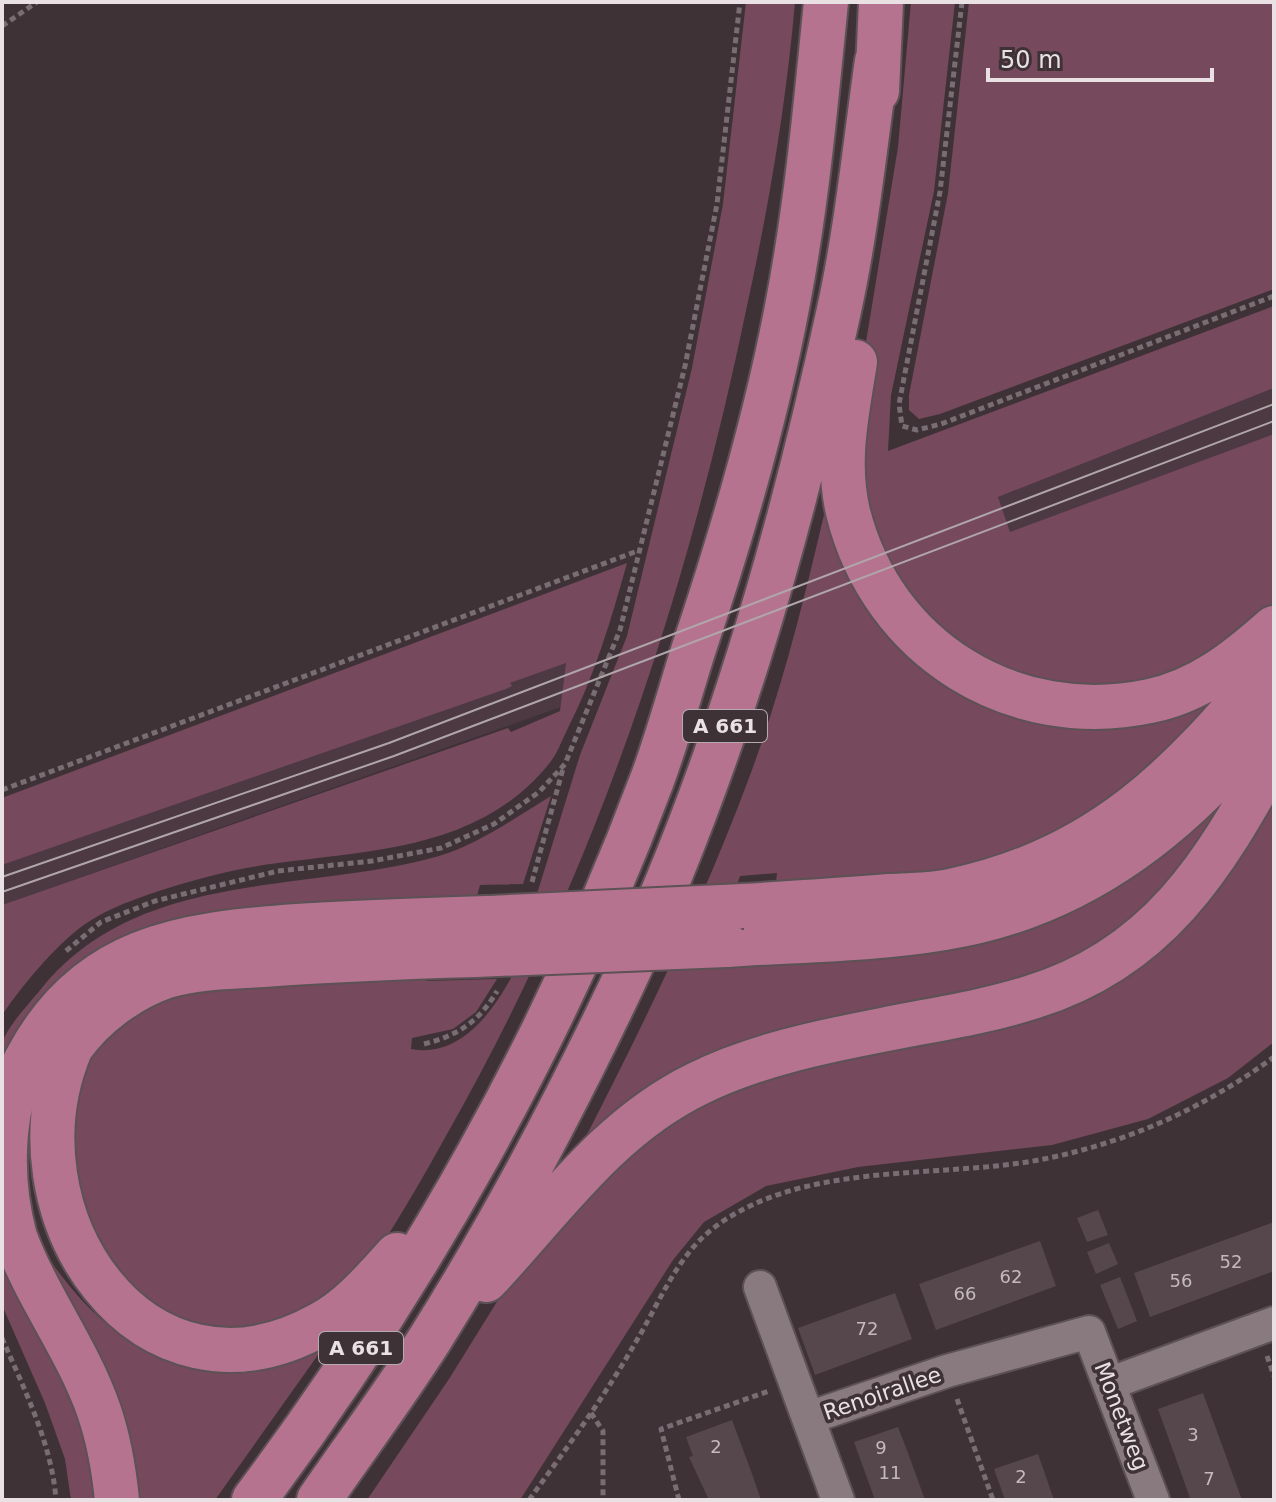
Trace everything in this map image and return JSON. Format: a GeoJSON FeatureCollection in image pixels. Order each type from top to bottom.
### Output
{"type":"FeatureCollection","features":[{"type":"Feature","properties":{"kind":"highway","name":"A 661"},"geometry":{"type":"LineString","coordinates":[[254,1500],[319,1414],[459,1189],[515,1088],[613,874],[652,779],[722,564],[758,438],[789,300],[826,2]]}},
{"type":"Feature","properties":{"kind":"highway","name":"A 661"},"geometry":{"type":"LineString","coordinates":[[319,1500],[429,1340],[504,1212],[622,985],[737,693],[792,504],[841,304],[877,61],[881,2]]}},
{"type":"Feature","properties":{"kind":"highway"},"geometry":{"type":"LineString","coordinates":[[877,61],[877,226],[840,455],[848,512],[867,565],[888,602],[934,654],[989,685],[1033,700],[1091,708],[1151,701],[1203,682],[1233,664],[1274,628]]}},
{"type":"Feature","properties":{"kind":"highway"},"geometry":{"type":"LineString","coordinates":[[735,925],[947,892],[1017,874],[1083,844],[1143,803],[1195,752],[1274,662]]}},
{"type":"Feature","properties":{"kind":"highway"},"geometry":{"type":"LineString","coordinates":[[117,1500],[114,1467],[99,1410],[15,1235],[6,1194],[3,1154],[7,1115],[16,1079],[41,1030],[74,993],[118,962],[167,941],[218,931],[482,936],[735,925],[946,928],[1021,908],[1092,876],[1157,834],[1215,783],[1274,709]]}},
{"type":"Feature","properties":{"kind":"highway"},"geometry":{"type":"LineString","coordinates":[[429,1340],[522,1241],[561,1190],[636,1122],[697,1084],[777,1055],[836,1039],[1032,998],[1087,975],[1136,944],[1203,877],[1274,755]]}},
{"type":"Feature","properties":{"kind":"highway"},"geometry":{"type":"LineString","coordinates":[[459,1189],[361,1294],[322,1324],[276,1343],[227,1350],[178,1344],[132,1326],[92,1297],[61,1258],[41,1213],[33,1164],[38,1115],[56,1069],[84,1028],[123,997],[168,976],[482,936]]}},
{"type":"Feature","properties":{"kind":"street","name":"Renoirallee"},"geometry":{"type":"LineString","coordinates":[[760,1287],[811,1417],[947,1371],[1089,1332]]}},
{"type":"Feature","properties":{"kind":"street"},"geometry":{"type":"LineString","coordinates":[[1111,1383],[1274,1323]]}},
{"type":"Feature","properties":{"kind":"street","name":"Monetweg"},"geometry":{"type":"LineString","coordinates":[[1089,1332],[1111,1383],[1153,1500]]}},
{"type":"Feature","properties":{"kind":"street"},"geometry":{"type":"LineString","coordinates":[[811,1417],[838,1500]]}},
{"type":"Feature","properties":{"kind":"path"},"geometry":{"type":"LineString","coordinates":[[2,26],[37,2]]}},
{"type":"Feature","properties":{"kind":"path"},"geometry":{"type":"LineString","coordinates":[[60,956],[101,922],[155,901],[278,871],[372,861],[441,848],[494,824],[539,792],[565,764],[620,630],[685,366],[717,204],[740,2]]}},
{"type":"Feature","properties":{"kind":"path"},"geometry":{"type":"LineString","coordinates":[[962,2],[940,192],[899,404],[902,426],[917,430],[941,424],[1274,296]]}},
{"type":"Feature","properties":{"kind":"path"},"geometry":{"type":"LineString","coordinates":[[2,790],[641,550]]}},
{"type":"Feature","properties":{"kind":"path"},"geometry":{"type":"LineString","coordinates":[[529,1500],[591,1413],[679,1265],[712,1230],[771,1197],[858,1177],[1043,1159],[1150,1130],[1231,1088],[1274,1057]]}},
{"type":"Feature","properties":{"kind":"path"},"geometry":{"type":"LineString","coordinates":[[2,1338],[32,1406],[55,1482],[56,1500]]}},
{"type":"Feature","properties":{"kind":"path"},"geometry":{"type":"LineString","coordinates":[[947,1371],[993,1500]]}},
{"type":"Feature","properties":{"kind":"path"},"geometry":{"type":"LineString","coordinates":[[679,1500],[661,1429],[797,1382]]}},
{"type":"Feature","properties":{"kind":"path"},"geometry":{"type":"LineString","coordinates":[[591,1413],[603,1431],[603,1500]]}},
{"type":"Feature","properties":{"kind":"shaded area"},"geometry":{"type":"Polygon","coordinates":[[[746,2],[795,2],[787,79],[763,230],[723,414],[664,627],[630,732],[591,835],[500,1036],[439,1149],[354,1286],[252,1336],[125,1307],[48,1187],[78,1054],[152,994],[425,968],[426,981],[497,979],[476,1012],[453,1029],[412,1038],[411,1049],[428,1050],[444,1047],[471,1031],[494,1006],[511,978],[580,755],[627,636],[692,368],[723,204],[746,2]]]}},
{"type":"Feature","properties":{"kind":"shaded area"},"geometry":{"type":"Polygon","coordinates":[[[911,2],[955,2],[934,191],[891,395],[888,451],[1274,306],[1274,388],[998,497],[1010,532],[1274,434],[1274,613],[1148,690],[1034,688],[943,642],[879,559],[853,456],[856,403],[898,147],[911,2]]]}},
{"type":"Feature","properties":{"kind":"shaded area"},"geometry":{"type":"Polygon","coordinates":[[[969,2],[1274,2],[1274,289],[940,414],[919,419],[909,410],[909,395],[948,193],[969,2]]]}},
{"type":"Feature","properties":{"kind":"shaded area"},"geometry":{"type":"Polygon","coordinates":[[[1274,388],[1274,434],[1010,533],[998,497],[1274,388]]]}},
{"type":"Feature","properties":{"kind":"shaded area"},"geometry":{"type":"Polygon","coordinates":[[[828,498],[848,555],[872,601],[903,635],[937,665],[974,689],[1013,706],[1055,716],[1097,719],[1140,715],[1183,703],[1225,685],[1233,684],[1234,691],[1143,788],[1102,819],[1060,842],[1016,858],[922,876],[776,882],[777,873],[740,876],[709,967],[754,965],[753,954],[908,944],[959,936],[1037,913],[1111,877],[1178,830],[1237,773],[1248,777],[1195,867],[1169,898],[1127,935],[1083,963],[1032,989],[777,1042],[692,1074],[632,1111],[577,1154],[669,969],[749,778],[783,674],[828,498]]]}},
{"type":"Feature","properties":{"kind":"shaded area"},"geometry":{"type":"Polygon","coordinates":[[[627,563],[602,647],[578,708],[551,761],[521,793],[491,814],[459,829],[424,840],[352,854],[235,870],[161,890],[116,907],[85,924],[58,947],[2,1015],[2,905],[508,728],[511,732],[560,711],[566,663],[510,683],[512,686],[506,689],[2,865],[2,798],[627,563]]]}},
{"type":"Feature","properties":{"kind":"shaded area"},"geometry":{"type":"Polygon","coordinates":[[[566,662],[561,707],[2,905],[2,865],[506,689],[510,683],[566,662]]]}},
{"type":"Feature","properties":{"kind":"shaded area"},"geometry":{"type":"Polygon","coordinates":[[[1274,782],[1274,1042],[1228,1078],[1148,1119],[1052,1145],[858,1167],[766,1186],[704,1222],[673,1260],[520,1500],[367,1500],[449,1379],[534,1242],[568,1202],[707,1096],[1094,986],[1274,782]]]}},
{"type":"Feature","properties":{"kind":"shaded area"},"geometry":{"type":"Polygon","coordinates":[[[551,796],[523,884],[480,885],[476,899],[222,919],[2,1091],[2,1043],[14,1022],[41,989],[81,950],[126,923],[174,904],[226,891],[387,868],[439,856],[483,837],[551,796]]]}},
{"type":"Feature","properties":{"kind":"shaded area"},"geometry":{"type":"Polygon","coordinates":[[[2,1210],[49,1331],[106,1500],[71,1500],[65,1459],[45,1403],[2,1305],[2,1210]]]}},
{"type":"Feature","properties":{"kind":"shaded area"},"geometry":{"type":"Polygon","coordinates":[[[44,1252],[73,1291],[108,1325],[149,1350],[172,1358],[197,1362],[227,1361],[325,1345],[215,1500],[128,1500],[44,1252]]]}},
{"type":"Feature","properties":{"kind":"building"},"geometry":{"type":"Polygon","coordinates":[[[1098,1210],[1108,1235],[1087,1242],[1077,1218],[1098,1210]]]}},
{"type":"Feature","properties":{"kind":"building"},"geometry":{"type":"Polygon","coordinates":[[[1274,1222],[1274,1271],[1150,1317],[1134,1273],[1274,1222]]]}},
{"type":"Feature","properties":{"kind":"building"},"geometry":{"type":"Polygon","coordinates":[[[1040,1241],[1056,1286],[936,1330],[919,1284],[1040,1241]]]}},
{"type":"Feature","properties":{"kind":"building"},"geometry":{"type":"Polygon","coordinates":[[[1109,1243],[1118,1264],[1096,1274],[1087,1252],[1109,1243]]]}},
{"type":"Feature","properties":{"kind":"building"},"geometry":{"type":"Polygon","coordinates":[[[1120,1277],[1137,1321],[1118,1329],[1100,1285],[1120,1277]]]}},
{"type":"Feature","properties":{"kind":"building"},"geometry":{"type":"Polygon","coordinates":[[[895,1293],[912,1339],[815,1375],[798,1328],[895,1293]]]}},
{"type":"Feature","properties":{"kind":"building"},"geometry":{"type":"Polygon","coordinates":[[[1203,1393],[1242,1500],[1190,1498],[1158,1409],[1203,1393]]]}},
{"type":"Feature","properties":{"kind":"building"},"geometry":{"type":"Polygon","coordinates":[[[732,1420],[761,1500],[709,1500],[689,1457],[693,1456],[686,1437],[732,1420]]]}},
{"type":"Feature","properties":{"kind":"building"},"geometry":{"type":"Polygon","coordinates":[[[898,1427],[925,1500],[875,1500],[854,1442],[898,1427]]]}},
{"type":"Feature","properties":{"kind":"building"},"geometry":{"type":"Polygon","coordinates":[[[1038,1454],[1054,1500],[1005,1500],[994,1469],[1038,1454]]]}},
{"type":"Feature","properties":{"kind":"tram line"},"geometry":{"type":"LineString","coordinates":[[2,877],[389,743],[1274,404]]}},
{"type":"Feature","properties":{"kind":"tram line"},"geometry":{"type":"LineString","coordinates":[[2,892],[394,756],[1274,421]]}}]}
